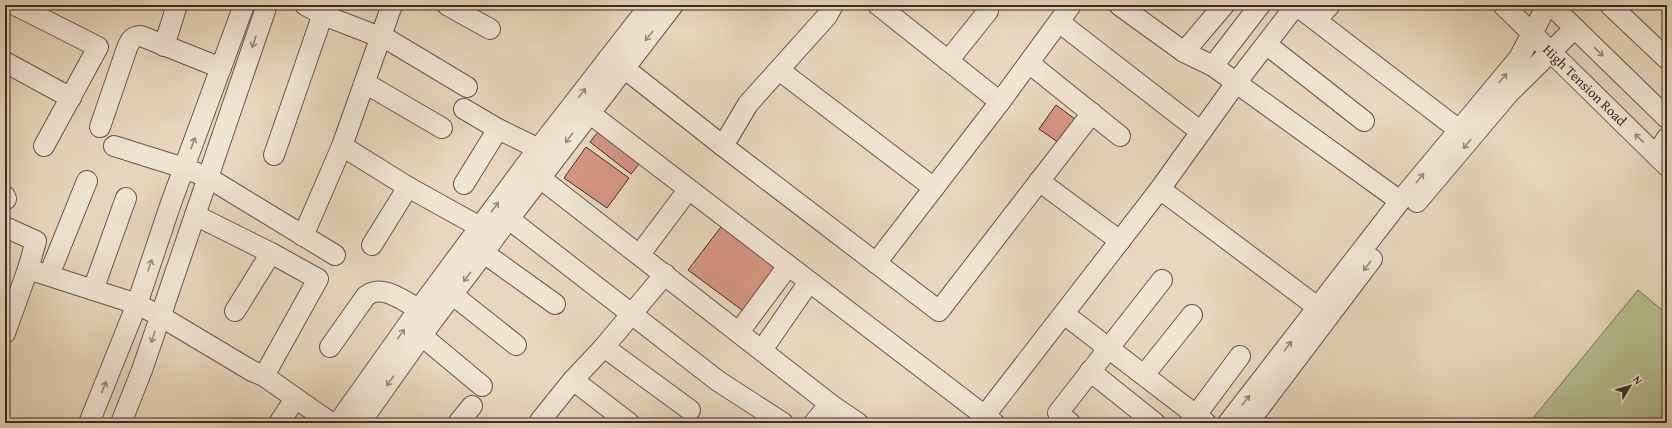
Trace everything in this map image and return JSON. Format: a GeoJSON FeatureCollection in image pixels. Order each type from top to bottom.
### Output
{"type":"FeatureCollection","features":[{"type":"Feature","properties":{"kind":"street"},"geometry":{"type":"LineString","coordinates":[[14,5],[98,47],[44,146]]}},
{"type":"Feature","properties":{"kind":"street"},"geometry":{"type":"LineString","coordinates":[[164,46],[177,5]]}},
{"type":"Feature","properties":{"kind":"street"},"geometry":{"type":"LineString","coordinates":[[305,5],[324,10],[381,37],[467,87]]}},
{"type":"Feature","properties":{"kind":"street"},"geometry":{"type":"LineString","coordinates":[[303,236],[342,146],[392,5]]}},
{"type":"Feature","properties":{"kind":"street"},"geometry":{"type":"LineString","coordinates":[[447,5],[490,29]]}},
{"type":"Feature","properties":{"kind":"street"},"geometry":{"type":"LineString","coordinates":[[360,423],[422,336],[509,219],[532,172],[539,149],[650,5]]}},
{"type":"Feature","properties":{"kind":"street"},"geometry":{"type":"LineString","coordinates":[[338,423],[419,309],[480,227],[588,112],[673,5]]}},
{"type":"Feature","properties":{"kind":"street"},"geometry":{"type":"LineString","coordinates":[[723,146],[748,104],[827,16],[833,5]]}},
{"type":"Feature","properties":{"kind":"street"},"geometry":{"type":"LineString","coordinates":[[876,263],[1000,102],[1071,5]]}},
{"type":"Feature","properties":{"kind":"street"},"geometry":{"type":"LineString","coordinates":[[1119,5],[1184,52],[1213,66],[1400,201]]}},
{"type":"Feature","properties":{"kind":"street"},"geometry":{"type":"LineString","coordinates":[[1184,52],[1224,5]]}},
{"type":"Feature","properties":{"kind":"street"},"geometry":{"type":"LineString","coordinates":[[1213,66],[1260,5]]}},
{"type":"Feature","properties":{"kind":"street"},"geometry":{"type":"LineString","coordinates":[[588,112],[809,282],[986,421],[1064,314],[1160,189],[1236,83],[1296,5],[1459,130]]}},
{"type":"Feature","properties":{"kind":"street"},"geometry":{"type":"LineString","coordinates":[[1316,20],[1330,5]]}},
{"type":"Feature","properties":{"kind":"street","name":"High Tension Road"},"geometry":{"type":"LineString","coordinates":[[1503,5],[1661,160]]}},
{"type":"Feature","properties":{"kind":"street"},"geometry":{"type":"LineString","coordinates":[[1248,423],[1323,311],[1400,201],[1519,58],[1547,5]]}},
{"type":"Feature","properties":{"kind":"street"},"geometry":{"type":"LineString","coordinates":[[1551,5],[1667,118]]}},
{"type":"Feature","properties":{"kind":"street"},"geometry":{"type":"LineString","coordinates":[[1610,5],[1667,60]]}},
{"type":"Feature","properties":{"kind":"street"},"geometry":{"type":"LineString","coordinates":[[89,423],[137,304],[184,168],[221,68],[239,6],[265,10],[142,370],[121,423]]}},
{"type":"Feature","properties":{"kind":"street"},"geometry":{"type":"LineString","coordinates":[[890,9],[948,61],[1000,102]]}},
{"type":"Feature","properties":{"kind":"street"},"geometry":{"type":"LineString","coordinates":[[274,155],[324,10]]}},
{"type":"Feature","properties":{"kind":"street"},"geometry":{"type":"LineString","coordinates":[[948,61],[988,11]]}},
{"type":"Feature","properties":{"kind":"street"},"geometry":{"type":"LineString","coordinates":[[1059,22],[1201,132]]}},
{"type":"Feature","properties":{"kind":"street"},"geometry":{"type":"LineString","coordinates":[[1228,423],[1509,93],[1575,28]]}},
{"type":"Feature","properties":{"kind":"street"},"geometry":{"type":"LineString","coordinates":[[100,127],[131,40],[136,36],[140,36],[221,68]]}},
{"type":"Feature","properties":{"kind":"street"},"geometry":{"type":"LineString","coordinates":[[1266,44],[1364,121]]}},
{"type":"Feature","properties":{"kind":"street"},"geometry":{"type":"LineString","coordinates":[[5,62],[71,98]]}},
{"type":"Feature","properties":{"kind":"street"},"geometry":{"type":"LineString","coordinates":[[1029,63],[1120,136]]}},
{"type":"Feature","properties":{"kind":"street"},"geometry":{"type":"LineString","coordinates":[[624,68],[723,146],[939,311],[1092,113]]}},
{"type":"Feature","properties":{"kind":"street"},"geometry":{"type":"LineString","coordinates":[[779,70],[934,188]]}},
{"type":"Feature","properties":{"kind":"street"},"geometry":{"type":"LineString","coordinates":[[365,83],[442,128]]}},
{"type":"Feature","properties":{"kind":"street"},"geometry":{"type":"LineString","coordinates":[[464,109],[498,129],[539,149]]}},
{"type":"Feature","properties":{"kind":"street"},"geometry":{"type":"LineString","coordinates":[[464,184],[498,129]]}},
{"type":"Feature","properties":{"kind":"street"},"geometry":{"type":"LineString","coordinates":[[1661,160],[1667,138]]}},
{"type":"Feature","properties":{"kind":"street"},"geometry":{"type":"LineString","coordinates":[[114,146],[184,168],[207,177],[335,255]]}},
{"type":"Feature","properties":{"kind":"street"},"geometry":{"type":"LineString","coordinates":[[342,146],[408,187],[480,227]]}},
{"type":"Feature","properties":{"kind":"street"},"geometry":{"type":"LineString","coordinates":[[532,172],[640,254],[830,404],[858,423]]}},
{"type":"Feature","properties":{"kind":"street"},"geometry":{"type":"LineString","coordinates":[[49,275],[87,181]]}},
{"type":"Feature","properties":{"kind":"street"},"geometry":{"type":"LineString","coordinates":[[1039,181],[1120,241]]}},
{"type":"Feature","properties":{"kind":"street"},"geometry":{"type":"LineString","coordinates":[[372,245],[408,187]]}},
{"type":"Feature","properties":{"kind":"street"},"geometry":{"type":"LineString","coordinates":[[1160,189],[1323,311]]}},
{"type":"Feature","properties":{"kind":"street"},"geometry":{"type":"LineString","coordinates":[[640,254],[688,190]]}},
{"type":"Feature","properties":{"kind":"street"},"geometry":{"type":"LineString","coordinates":[[94,290],[126,198]]}},
{"type":"Feature","properties":{"kind":"street"},"geometry":{"type":"LineString","coordinates":[[195,215],[271,253],[318,279],[264,376]]}},
{"type":"Feature","properties":{"kind":"street"},"geometry":{"type":"LineString","coordinates":[[509,219],[718,381],[783,423]]}},
{"type":"Feature","properties":{"kind":"street"},"geometry":{"type":"LineString","coordinates":[[5,227],[36,241],[5,333]]}},
{"type":"Feature","properties":{"kind":"street"},"geometry":{"type":"LineString","coordinates":[[235,311],[271,253]]}},
{"type":"Feature","properties":{"kind":"street"},"geometry":{"type":"LineString","coordinates":[[484,254],[555,304]]}},
{"type":"Feature","properties":{"kind":"street"},"geometry":{"type":"LineString","coordinates":[[739,332],[788,266]]}},
{"type":"Feature","properties":{"kind":"street"},"geometry":{"type":"LineString","coordinates":[[28,268],[137,304],[264,376],[331,423]]}},
{"type":"Feature","properties":{"kind":"street"},"geometry":{"type":"LineString","coordinates":[[543,423],[540,421],[573,380],[604,347],[665,274]]}},
{"type":"Feature","properties":{"kind":"street"},"geometry":{"type":"LineString","coordinates":[[1070,423],[1058,414],[1162,280]]}},
{"type":"Feature","properties":{"kind":"street"},"geometry":{"type":"LineString","coordinates":[[762,350],[809,282]]}},
{"type":"Feature","properties":{"kind":"street"},"geometry":{"type":"LineString","coordinates":[[330,347],[366,296],[371,292],[384,292],[419,309]]}},
{"type":"Feature","properties":{"kind":"street"},"geometry":{"type":"LineString","coordinates":[[453,295],[516,345]]}},
{"type":"Feature","properties":{"kind":"street"},"geometry":{"type":"LineString","coordinates":[[1064,314],[1109,347],[1197,420],[1240,356]]}},
{"type":"Feature","properties":{"kind":"street"},"geometry":{"type":"LineString","coordinates":[[1144,375],[1192,315]]}},
{"type":"Feature","properties":{"kind":"street"},"geometry":{"type":"LineString","coordinates":[[422,336],[482,386]]}},
{"type":"Feature","properties":{"kind":"street"},"geometry":{"type":"LineString","coordinates":[[604,347],[690,410]]}},
{"type":"Feature","properties":{"kind":"street"},"geometry":{"type":"LineString","coordinates":[[1090,371],[1155,423]]}},
{"type":"Feature","properties":{"kind":"street"},"geometry":{"type":"LineString","coordinates":[[573,380],[629,423]]}},
{"type":"Feature","properties":{"kind":"street"},"geometry":{"type":"LineString","coordinates":[[279,423],[295,399]]}},
{"type":"Feature","properties":{"kind":"street"},"geometry":{"type":"LineString","coordinates":[[814,423],[830,404]]}},
{"type":"Feature","properties":{"kind":"street"},"geometry":{"type":"LineString","coordinates":[[458,423],[472,406]]}},
{"type":"Feature","properties":{"kind":"green space"},"geometry":{"type":"Polygon","coordinates":[[[1638,290],[1667,314],[1667,423],[1529,423],[1638,290]]]}},
{"type":"Feature","properties":{"kind":"building"},"geometry":{"type":"Polygon","coordinates":[[[1056,105],[1079,122],[1062,145],[1039,129],[1056,105]]]}},
{"type":"Feature","properties":{"kind":"building"},"geometry":{"type":"Polygon","coordinates":[[[602,127],[643,159],[631,174],[590,142],[602,127]]]}},
{"type":"Feature","properties":{"kind":"building"},"geometry":{"type":"Polygon","coordinates":[[[586,147],[629,178],[607,208],[564,178],[586,147]]]}},
{"type":"Feature","properties":{"kind":"building"},"geometry":{"type":"Polygon","coordinates":[[[724,223],[781,266],[746,313],[688,270],[724,223]]]}}]}
